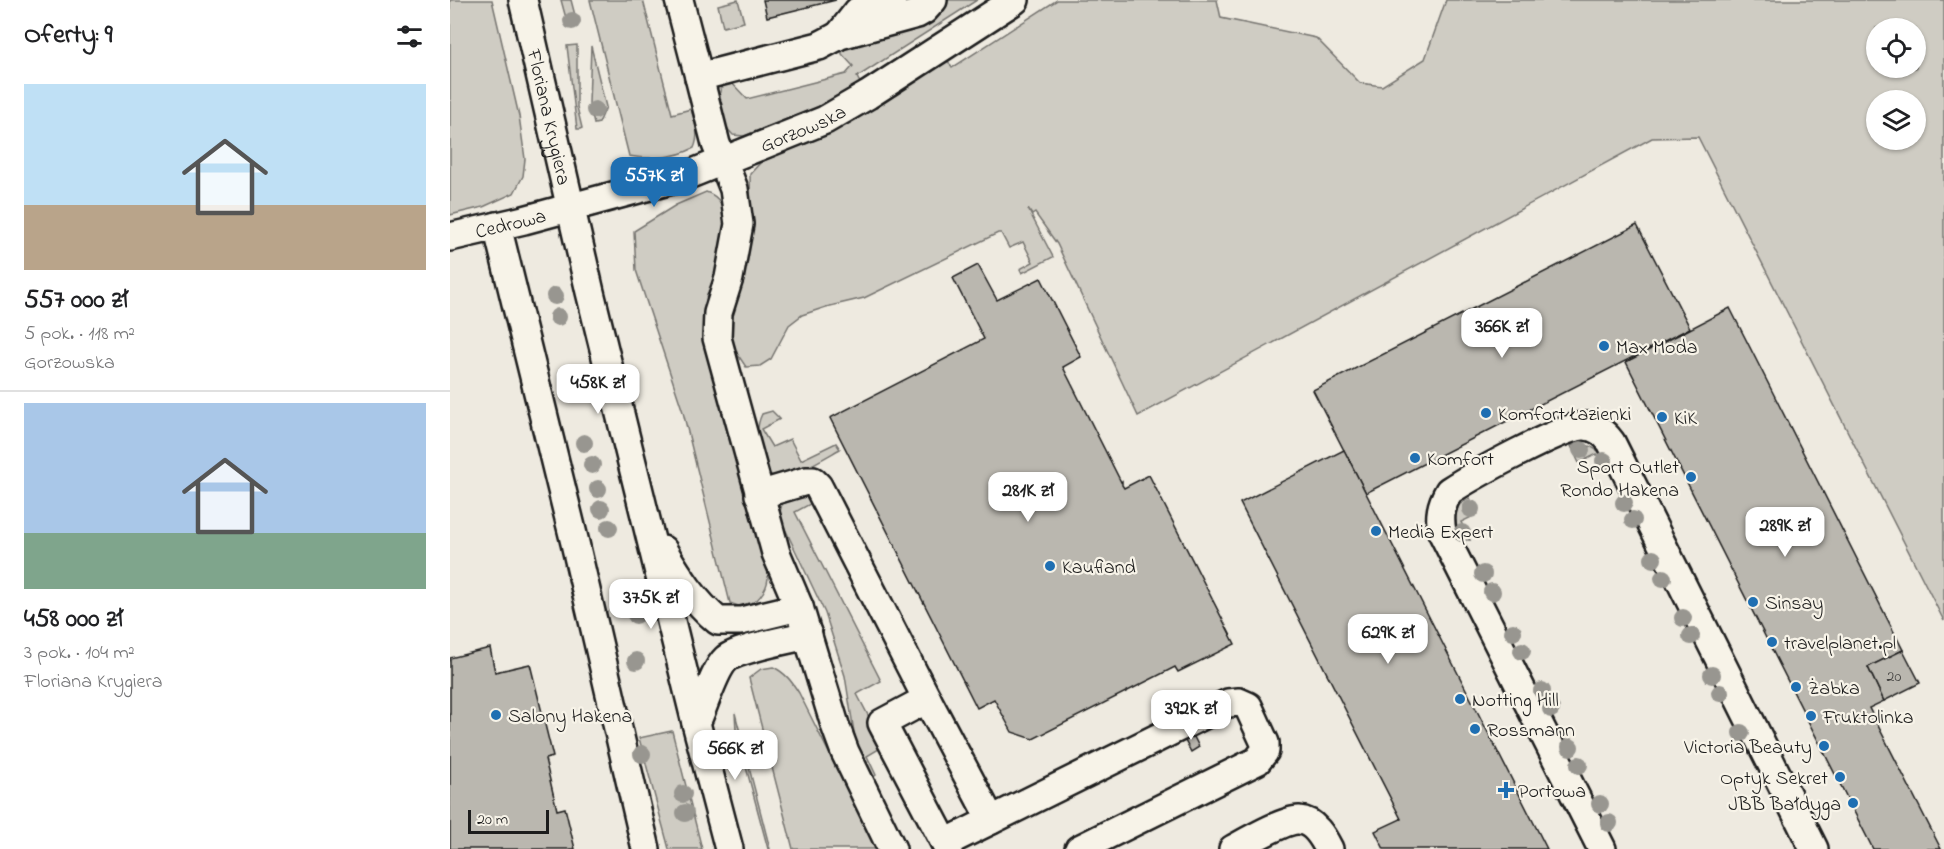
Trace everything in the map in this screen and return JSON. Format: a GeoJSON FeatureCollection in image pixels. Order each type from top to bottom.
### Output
{"type":"FeatureCollection","features":[{"type":"Feature","properties":{"kind":"street","name":"Floriana Krygiera"},"geometry":{"type":"LineString","coordinates":[[523,0],[570,206],[729,849]]}},
{"type":"Feature","properties":{"kind":"street"},"geometry":{"type":"LineString","coordinates":[[679,0],[723,162],[734,189],[739,224],[729,278],[718,313],[717,338],[776,554],[799,607],[845,752],[892,849]]}},
{"type":"Feature","properties":{"kind":"street"},"geometry":{"type":"LineString","coordinates":[[840,34],[858,11],[892,0]]}},
{"type":"Feature","properties":{"kind":"street"},"geometry":{"type":"LineString","coordinates":[[699,77],[819,46],[840,34],[917,14],[933,0]]}},
{"type":"Feature","properties":{"kind":"street","name":"Gorzowska"},"geometry":{"type":"LineString","coordinates":[[570,206],[683,177],[825,120],[868,95],[1012,1]]}},
{"type":"Feature","properties":{"kind":"street","name":"Cedrowa"},"geometry":{"type":"LineString","coordinates":[[450,237],[570,206]]}},
{"type":"Feature","properties":{"kind":"street"},"geometry":{"type":"LineString","coordinates":[[497,226],[575,543],[646,849]]}},
{"type":"Feature","properties":{"kind":"street"},"geometry":{"type":"LineString","coordinates":[[1602,849],[1446,540],[1440,519],[1441,509],[1449,491],[1561,432],[1583,426],[1598,429],[1611,442],[1814,849]]}},
{"type":"Feature","properties":{"kind":"street"},"geometry":{"type":"LineString","coordinates":[[759,495],[806,481],[818,486],[991,820]]}},
{"type":"Feature","properties":{"kind":"street"},"geometry":{"type":"LineString","coordinates":[[649,526],[682,584],[700,606],[718,621],[741,621],[799,607]]}},
{"type":"Feature","properties":{"kind":"street"},"geometry":{"type":"LineString","coordinates":[[696,723],[717,673],[727,658],[808,635]]}},
{"type":"Feature","properties":{"kind":"street"},"geometry":{"type":"LineString","coordinates":[[927,699],[882,723],[947,846],[991,820],[1228,703],[1239,702],[1248,706],[1265,743],[1265,751],[1257,761],[1079,849]]}},
{"type":"Feature","properties":{"kind":"street","name":"Floriana Krygiera"},"geometry":{"type":"LineString","coordinates":[[696,723],[707,824],[714,849]]}},
{"type":"Feature","properties":{"kind":"street"},"geometry":{"type":"LineString","coordinates":[[1233,849],[1286,823],[1299,820],[1321,833],[1329,849]]}},
{"type":"Feature","properties":{"kind":"shaded area"},"geometry":{"type":"Polygon","coordinates":[[[450,0],[492,0],[519,116],[525,159],[523,176],[514,193],[483,207],[450,215],[450,0]]]}},
{"type":"Feature","properties":{"kind":"shaded area"},"geometry":{"type":"Polygon","coordinates":[[[561,0],[571,0],[577,23],[567,22],[561,0]]]}},
{"type":"Feature","properties":{"kind":"shaded area"},"geometry":{"type":"Polygon","coordinates":[[[590,0],[643,0],[672,114],[691,109],[697,133],[694,148],[662,157],[629,156],[590,0]]]}},
{"type":"Feature","properties":{"kind":"shaded area"},"geometry":{"type":"Polygon","coordinates":[[[738,0],[744,22],[723,27],[718,5],[738,0]]]}},
{"type":"Feature","properties":{"kind":"shaded area"},"geometry":{"type":"Polygon","coordinates":[[[946,0],[977,0],[857,77],[860,83],[821,106],[744,136],[733,135],[725,125],[721,111],[720,91],[722,85],[729,80],[747,99],[846,74],[853,66],[842,51],[863,38],[946,0]]]}},
{"type":"Feature","properties":{"kind":"shaded area"},"geometry":{"type":"Polygon","coordinates":[[[1057,0],[1217,0],[1221,18],[1316,38],[1360,83],[1382,86],[1425,59],[1446,0],[1944,0],[1944,621],[1698,137],[1652,138],[1138,416],[1057,244],[1035,213],[1032,215],[1028,209],[1053,257],[1022,273],[1020,269],[1033,262],[1023,242],[1009,248],[1001,233],[998,233],[864,298],[802,315],[789,325],[771,359],[760,366],[746,367],[734,349],[730,321],[751,240],[750,174],[761,162],[833,131],[947,59],[952,68],[1057,0]]]}},
{"type":"Feature","properties":{"kind":"shaded area"},"geometry":{"type":"Polygon","coordinates":[[[577,45],[577,107],[582,128],[580,129],[577,129],[567,46],[577,45]]]}},
{"type":"Feature","properties":{"kind":"shaded area"},"geometry":{"type":"Polygon","coordinates":[[[591,46],[606,107],[599,123],[594,124],[589,103],[591,46]]]}},
{"type":"Feature","properties":{"kind":"shaded area"},"geometry":{"type":"Polygon","coordinates":[[[706,192],[716,197],[722,205],[726,225],[720,259],[706,299],[704,317],[706,337],[727,430],[768,572],[763,592],[753,603],[744,608],[730,603],[683,412],[636,270],[634,231],[676,205],[706,192]]]}},
{"type":"Feature","properties":{"kind":"shaded area"},"geometry":{"type":"Polygon","coordinates":[[[772,411],[780,419],[761,429],[772,447],[790,439],[801,460],[836,443],[840,449],[796,472],[787,475],[771,475],[763,464],[758,429],[762,414],[772,411]]]}},
{"type":"Feature","properties":{"kind":"shaded area"},"geometry":{"type":"Polygon","coordinates":[[[1580,443],[1598,451],[1609,467],[1605,471],[1597,454],[1579,463],[1571,446],[1580,443]]]}},
{"type":"Feature","properties":{"kind":"shaded area"},"geometry":{"type":"Polygon","coordinates":[[[803,496],[810,498],[812,503],[795,512],[881,681],[857,694],[884,746],[867,756],[876,775],[872,778],[855,738],[845,676],[825,613],[779,516],[782,504],[803,496]]]}},
{"type":"Feature","properties":{"kind":"shaded area"},"geometry":{"type":"Polygon","coordinates":[[[1470,498],[1478,514],[1461,522],[1470,540],[1461,539],[1455,517],[1460,504],[1470,498]]]}},
{"type":"Feature","properties":{"kind":"shaded area"},"geometry":{"type":"Polygon","coordinates":[[[773,667],[785,675],[799,693],[877,849],[793,849],[749,678],[761,669],[773,667]]]}},
{"type":"Feature","properties":{"kind":"shaded area"},"geometry":{"type":"Polygon","coordinates":[[[735,713],[770,849],[768,849],[736,730],[735,713]]]}},
{"type":"Feature","properties":{"kind":"shaded area"},"geometry":{"type":"Polygon","coordinates":[[[672,731],[702,849],[669,849],[639,738],[672,731]]]}},
{"type":"Feature","properties":{"kind":"building"},"geometry":{"type":"Polygon","coordinates":[[[763,0],[836,0],[767,17],[763,0]]]}},
{"type":"Feature","properties":{"kind":"building"},"geometry":{"type":"Polygon","coordinates":[[[1637,225],[1690,328],[1366,493],[1313,390],[1637,225]]]}},
{"type":"Feature","properties":{"kind":"building","name":"Kaufland"},"geometry":{"type":"Polygon","coordinates":[[[978,265],[997,300],[1041,278],[1081,357],[1063,367],[1122,485],[1124,488],[1149,475],[1235,644],[1178,672],[1175,667],[1033,739],[1012,732],[994,699],[977,708],[830,418],[984,339],[953,278],[978,265]]]}},
{"type":"Feature","properties":{"kind":"building"},"geometry":{"type":"Polygon","coordinates":[[[1730,308],[1903,650],[1868,667],[1884,701],[1869,708],[1941,849],[1873,849],[1626,362],[1730,308]]]}},
{"type":"Feature","properties":{"kind":"building"},"geometry":{"type":"Polygon","coordinates":[[[1344,450],[1547,849],[1384,849],[1375,831],[1401,819],[1240,503],[1344,450]]]}},
{"type":"Feature","properties":{"kind":"building","name":"Salony Hakena"},"geometry":{"type":"Polygon","coordinates":[[[490,648],[495,672],[530,664],[553,757],[545,759],[557,810],[565,808],[575,849],[450,849],[450,658],[490,648]]]}},
{"type":"Feature","properties":{"kind":"building"},"geometry":{"type":"Polygon","coordinates":[[[1903,650],[1920,683],[1884,701],[1868,667],[1903,650]]]}},
{"type":"Feature","properties":{"kind":"building"},"geometry":{"type":"Polygon","coordinates":[[[1191,731],[1199,747],[1191,752],[1182,735],[1191,731]]]}},
{"type":"Feature","properties":{"kind":"place","name":"Max Moda"},"geometry":{"type":"Point","coordinates":[1604,346]}},
{"type":"Feature","properties":{"kind":"place","name":"Komfort Łazienki"},"geometry":{"type":"Point","coordinates":[1486,413]}},
{"type":"Feature","properties":{"kind":"place","name":"KiK"},"geometry":{"type":"Point","coordinates":[1662,417]}},
{"type":"Feature","properties":{"kind":"place","name":"Komfort"},"geometry":{"type":"Point","coordinates":[1415,458]}},
{"type":"Feature","properties":{"kind":"place","name":"Sport Outlet Rondo Hakena"},"geometry":{"type":"Point","coordinates":[1691,477]}},
{"type":"Feature","properties":{"kind":"place","name":"Media Expert"},"geometry":{"type":"Point","coordinates":[1376,531]}},
{"type":"Feature","properties":{"kind":"place","name":"Kaufland"},"geometry":{"type":"Point","coordinates":[1050,566]}},
{"type":"Feature","properties":{"kind":"place","name":"Sinsay"},"geometry":{"type":"Point","coordinates":[1753,602]}},
{"type":"Feature","properties":{"kind":"place","name":"travelplanet.pl"},"geometry":{"type":"Point","coordinates":[1772,642]}},
{"type":"Feature","properties":{"kind":"place","name":"Żabka"},"geometry":{"type":"Point","coordinates":[1796,687]}},
{"type":"Feature","properties":{"kind":"place","name":"Notting Hill"},"geometry":{"type":"Point","coordinates":[1460,699]}},
{"type":"Feature","properties":{"kind":"place","name":"Salony Hakena"},"geometry":{"type":"Point","coordinates":[496,715]}},
{"type":"Feature","properties":{"kind":"place","name":"Fruktolinka"},"geometry":{"type":"Point","coordinates":[1811,716]}},
{"type":"Feature","properties":{"kind":"place","name":"Rossmann"},"geometry":{"type":"Point","coordinates":[1475,729]}},
{"type":"Feature","properties":{"kind":"place","name":"Victoria Beauty"},"geometry":{"type":"Point","coordinates":[1824,746]}},
{"type":"Feature","properties":{"kind":"place","name":"Optyk Sekret"},"geometry":{"type":"Point","coordinates":[1840,777]}},
{"type":"Feature","properties":{"kind":"place","name":"Portowa"},"geometry":{"type":"Point","coordinates":[1506,790]}},
{"type":"Feature","properties":{"kind":"place","name":"JBB Bałdyga"},"geometry":{"type":"Point","coordinates":[1853,803]}}]}
